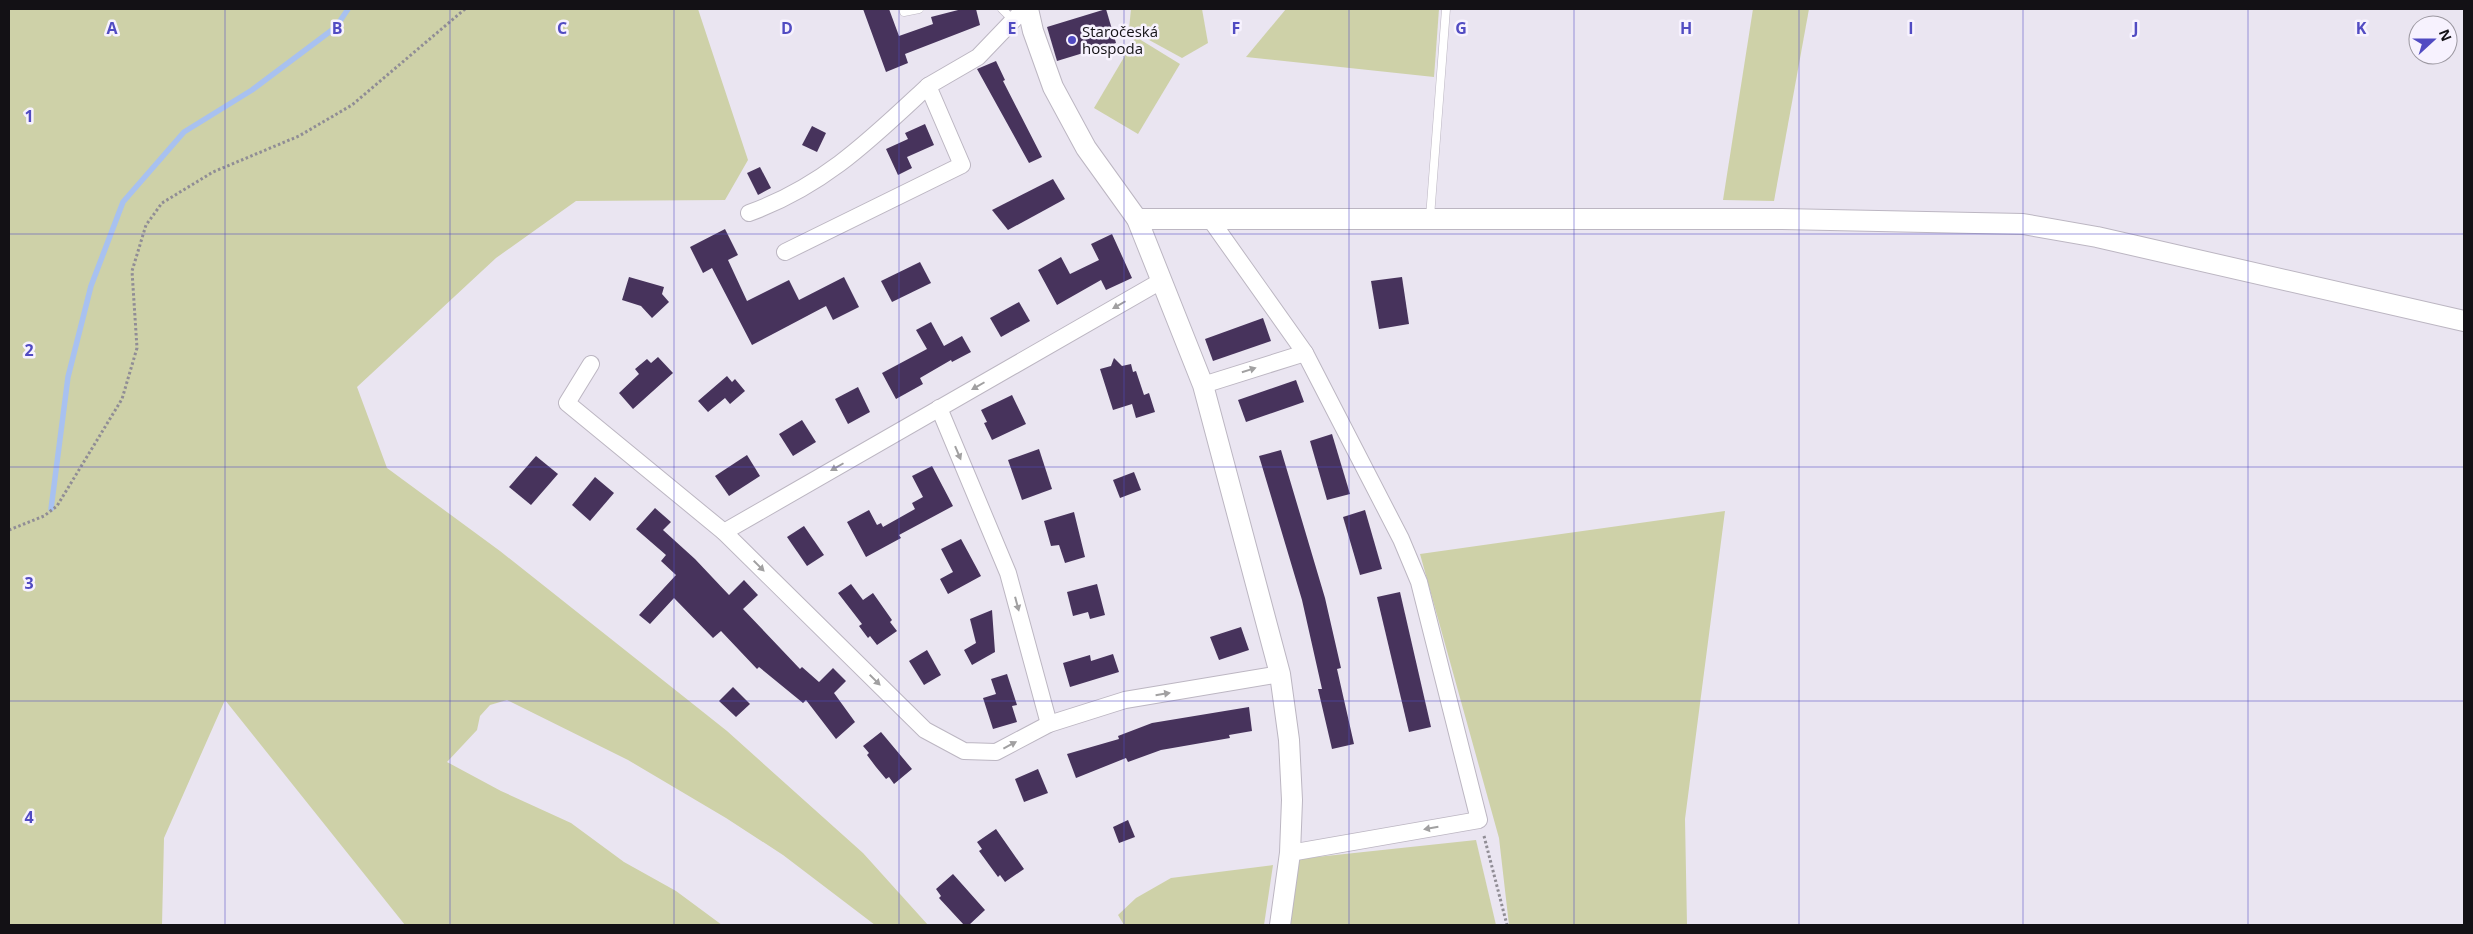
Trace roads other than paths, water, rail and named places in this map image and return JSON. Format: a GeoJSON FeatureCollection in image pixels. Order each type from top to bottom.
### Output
{"type":"FeatureCollection","features":[{"type":"Feature","properties":{"kind":"street"},"geometry":{"type":"LineString","coordinates":[[749,213],[777,203],[826,176],[870,140],[928,86],[978,58],[1017,12],[1033,31],[1054,87],[1086,148],[1137,219],[1203,385],[1280,674],[1289,740],[1292,800],[1290,853],[1280,925]]}},
{"type":"Feature","properties":{"kind":"street"},"geometry":{"type":"LineString","coordinates":[[785,252],[962,165],[928,86]]}},
{"type":"Feature","properties":{"kind":"street"},"geometry":{"type":"LineString","coordinates":[[1137,219],[1782,219],[2023,224],[2097,237],[2464,321]]}},
{"type":"Feature","properties":{"kind":"street"},"geometry":{"type":"LineString","coordinates":[[1210,219],[1304,353],[1401,539],[1419,582],[1479,820],[1290,853]]}},
{"type":"Feature","properties":{"kind":"street"},"geometry":{"type":"LineString","coordinates":[[724,532],[1161,280]]}},
{"type":"Feature","properties":{"kind":"street"},"geometry":{"type":"LineString","coordinates":[[1203,385],[1304,353]]}},
{"type":"Feature","properties":{"kind":"street"},"geometry":{"type":"LineString","coordinates":[[591,364],[567,403],[724,532],[925,730],[964,751],[996,752],[1049,724],[1125,700],[1280,674]]}},
{"type":"Feature","properties":{"kind":"street"},"geometry":{"type":"LineString","coordinates":[[939,408],[1008,573],[1049,724]]}},
{"type":"Feature","properties":{"kind":"lane"},"geometry":{"type":"LineString","coordinates":[[904,12],[918,9]]}},
{"type":"Feature","properties":{"kind":"lane"},"geometry":{"type":"LineString","coordinates":[[1430,219],[1446,9]]}},
{"type":"Feature","properties":{"kind":"waterway"},"geometry":{"type":"LineString","coordinates":[[51,509],[68,377],[91,286],[123,202],[184,132],[252,90],[336,27],[348,9]]}},
{"type":"Feature","properties":{"kind":"place","name":"Staročeská hospoda"},"geometry":{"type":"Point","coordinates":[1072,40]}}]}
